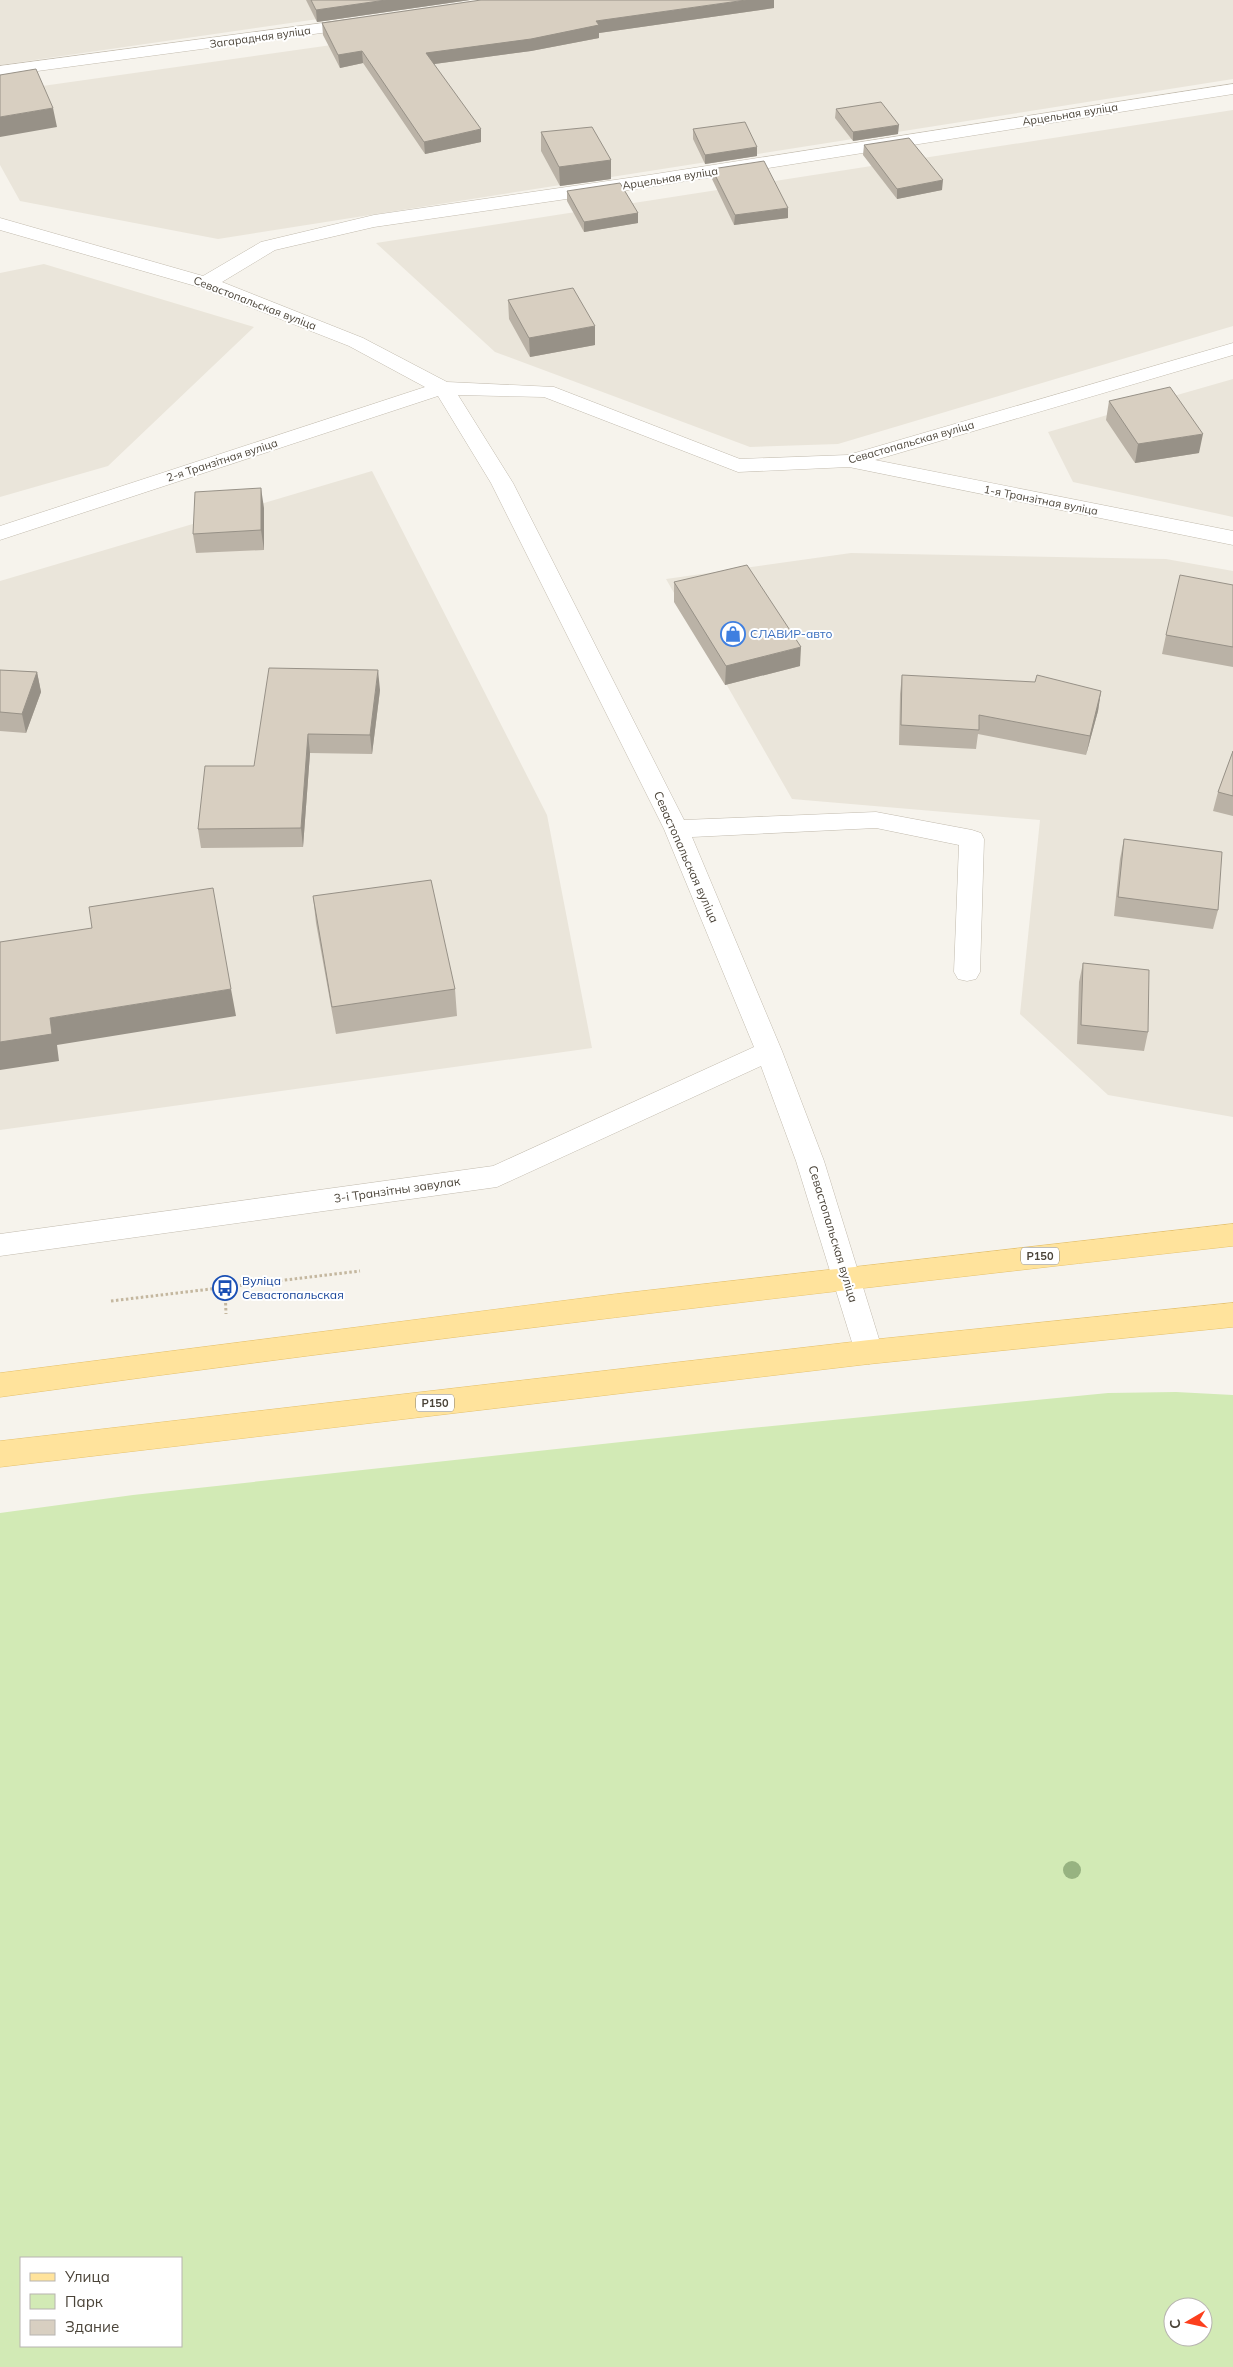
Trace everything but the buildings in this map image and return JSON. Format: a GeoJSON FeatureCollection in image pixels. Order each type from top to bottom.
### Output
{"type":"FeatureCollection","features":[{"type":"Feature","properties":{"kind":"main road","name":"Р150"},"geometry":{"type":"LineString","coordinates":[[0,1385],[239,1351],[848,1277],[1233,1236]]}},
{"type":"Feature","properties":{"kind":"main road","name":"Р150"},"geometry":{"type":"LineString","coordinates":[[0,1454],[870,1352],[1233,1315]]}},
{"type":"Feature","properties":{"kind":"street","name":"Загарадная вуліца"},"geometry":{"type":"LineString","coordinates":[[0,70],[373,21]]}},
{"type":"Feature","properties":{"kind":"street","name":"Арцельная вуліца"},"geometry":{"type":"LineString","coordinates":[[206,283],[268,246],[374,221],[649,181],[1233,89]]}},
{"type":"Feature","properties":{"kind":"street","name":"Севастопальская вуліца"},"geometry":{"type":"LineString","coordinates":[[0,224],[39,237],[206,283],[356,342],[443,388],[547,391],[738,466],[849,461],[1233,349]]}},
{"type":"Feature","properties":{"kind":"street"},"geometry":{"type":"LineString","coordinates":[[8,245],[39,237]]}},
{"type":"Feature","properties":{"kind":"street","name":"Севастопальская вуліца"},"geometry":{"type":"LineString","coordinates":[[443,388],[502,483],[676,829],[769,1051],[810,1161],[870,1352]]}},
{"type":"Feature","properties":{"kind":"street","name":"2-я Транзітная вуліца"},"geometry":{"type":"LineString","coordinates":[[0,532],[443,388]]}},
{"type":"Feature","properties":{"kind":"street","name":"1-я Транзітная вуліца"},"geometry":{"type":"LineString","coordinates":[[849,461],[1233,538]]}},
{"type":"Feature","properties":{"kind":"street"},"geometry":{"type":"LineString","coordinates":[[676,829],[876,820],[972,839],[968,972]]}},
{"type":"Feature","properties":{"kind":"street","name":"3-і Транзітны завулак"},"geometry":{"type":"LineString","coordinates":[[0,1245],[497,1176],[769,1051]]}},
{"type":"Feature","properties":{"kind":"path"},"geometry":{"type":"LineString","coordinates":[[111,1302],[360,1271]]}},
{"type":"Feature","properties":{"kind":"shaded area"},"geometry":{"type":"Polygon","coordinates":[[[0,0],[450,0],[0,65],[0,0]]]}},
{"type":"Feature","properties":{"kind":"shaded area"},"geometry":{"type":"Polygon","coordinates":[[[650,0],[1233,0],[1233,79],[218,239],[20,201],[0,165],[0,92],[650,0]]]}},
{"type":"Feature","properties":{"kind":"shaded area"},"geometry":{"type":"Polygon","coordinates":[[[1233,110],[1233,326],[838,444],[750,447],[495,352],[376,243],[1233,110]]]}},
{"type":"Feature","properties":{"kind":"shaded area"},"geometry":{"type":"Polygon","coordinates":[[[44,264],[254,327],[108,466],[0,497],[0,273],[44,264]]]}},
{"type":"Feature","properties":{"kind":"shaded area"},"geometry":{"type":"Polygon","coordinates":[[[1233,379],[1233,517],[1073,482],[1048,432],[1233,379]]]}},
{"type":"Feature","properties":{"kind":"shaded area"},"geometry":{"type":"Polygon","coordinates":[[[372,471],[547,815],[592,1048],[0,1130],[0,581],[372,471]]]}},
{"type":"Feature","properties":{"kind":"shaded area"},"geometry":{"type":"Polygon","coordinates":[[[851,553],[1166,559],[1233,571],[1233,1117],[1108,1095],[1020,1014],[1040,820],[792,799],[666,579],[851,553]]]}},
{"type":"Feature","properties":{"kind":"green space"},"geometry":{"type":"Polygon","coordinates":[[[1176,1392],[1233,1395],[1233,2367],[0,2367],[0,1513],[133,1495],[741,1429],[1108,1393],[1176,1392]]]}},
{"type":"Feature","properties":{"kind":"place","name":"СЛАВИР-авто"},"geometry":{"type":"Point","coordinates":[733,634]}},
{"type":"Feature","properties":{"kind":"place","name":"Вуліца Севастопальская"},"geometry":{"type":"Point","coordinates":[225,1288]}}]}
